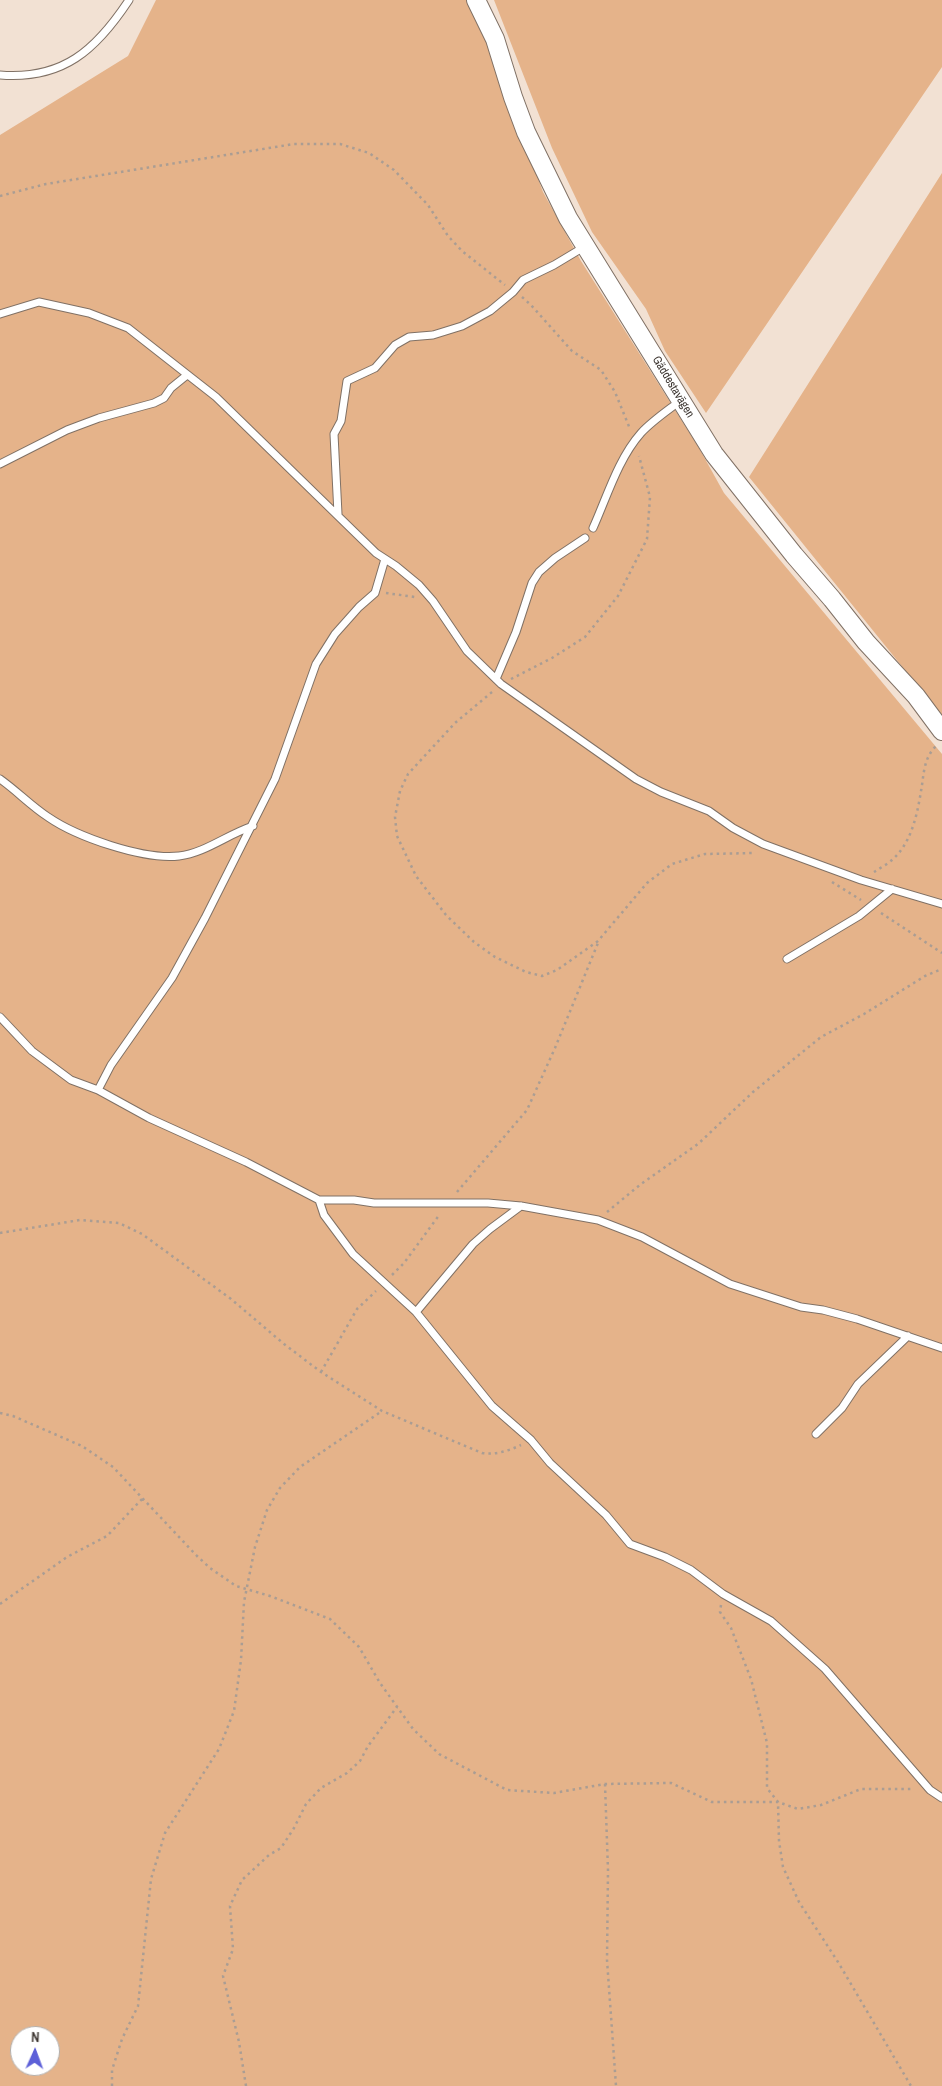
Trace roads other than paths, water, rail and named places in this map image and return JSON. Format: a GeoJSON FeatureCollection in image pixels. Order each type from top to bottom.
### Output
{"type":"FeatureCollection","features":[{"type":"Feature","properties":{"kind":"street","name":"Gäddestavägen"},"geometry":{"type":"LineString","coordinates":[[476,0],[495,40],[512,97],[526,132],[568,218],[587,246],[680,400],[731,478],[866,642],[916,696],[942,730]]}},
{"type":"Feature","properties":{"kind":"lane"},"geometry":{"type":"LineString","coordinates":[[0,75],[34,75],[60,68],[100,39],[129,0]]}},
{"type":"Feature","properties":{"kind":"lane"},"geometry":{"type":"LineString","coordinates":[[338,514],[334,434],[341,421],[347,380],[375,368],[395,346],[408,337],[432,335],[462,326],[490,310],[514,291],[523,280],[587,246]]}},
{"type":"Feature","properties":{"kind":"lane"},"geometry":{"type":"LineString","coordinates":[[0,314],[39,302],[89,313],[128,328],[234,413],[255,436],[338,514],[376,553],[419,585],[433,601],[467,650],[499,681],[636,778],[661,792],[709,811],[733,828],[763,844],[861,880],[942,904]]}},
{"type":"Feature","properties":{"kind":"lane"},"geometry":{"type":"LineString","coordinates":[[0,464],[67,430],[99,418],[154,403],[164,398],[171,388],[187,375]]}},
{"type":"Feature","properties":{"kind":"lane"},"geometry":{"type":"LineString","coordinates":[[593,528],[620,464],[635,441],[641,433],[680,400]]}},
{"type":"Feature","properties":{"kind":"lane"},"geometry":{"type":"LineString","coordinates":[[499,681],[532,583],[539,572],[555,558],[584,538]]}},
{"type":"Feature","properties":{"kind":"lane"},"geometry":{"type":"LineString","coordinates":[[98,1090],[111,1065],[172,978],[253,826],[275,780],[316,664],[325,647],[359,607],[375,593],[385,559]]}},
{"type":"Feature","properties":{"kind":"lane"},"geometry":{"type":"LineString","coordinates":[[0,779],[50,818],[100,842],[122,850],[179,856],[204,848],[238,831],[253,826]]}},
{"type":"Feature","properties":{"kind":"lane"},"geometry":{"type":"LineString","coordinates":[[787,959],[859,916],[892,889]]}},
{"type":"Feature","properties":{"kind":"lane"},"geometry":{"type":"LineString","coordinates":[[0,1017],[32,1051],[72,1080],[98,1090],[149,1118],[246,1162],[319,1200],[354,1200],[374,1203],[488,1203],[522,1206],[598,1220],[642,1237],[730,1284],[782,1301],[857,1319],[942,1348]]}},
{"type":"Feature","properties":{"kind":"lane"},"geometry":{"type":"LineString","coordinates":[[319,1200],[324,1215],[353,1254],[416,1312],[492,1406],[531,1440],[550,1462],[606,1515],[630,1544],[691,1570],[722,1594],[771,1621],[825,1669],[930,1790],[942,1798]]}},
{"type":"Feature","properties":{"kind":"lane"},"geometry":{"type":"LineString","coordinates":[[416,1312],[473,1244],[490,1228],[522,1206]]}},
{"type":"Feature","properties":{"kind":"lane"},"geometry":{"type":"LineString","coordinates":[[816,1434],[842,1408],[858,1384],[908,1336]]}}]}
